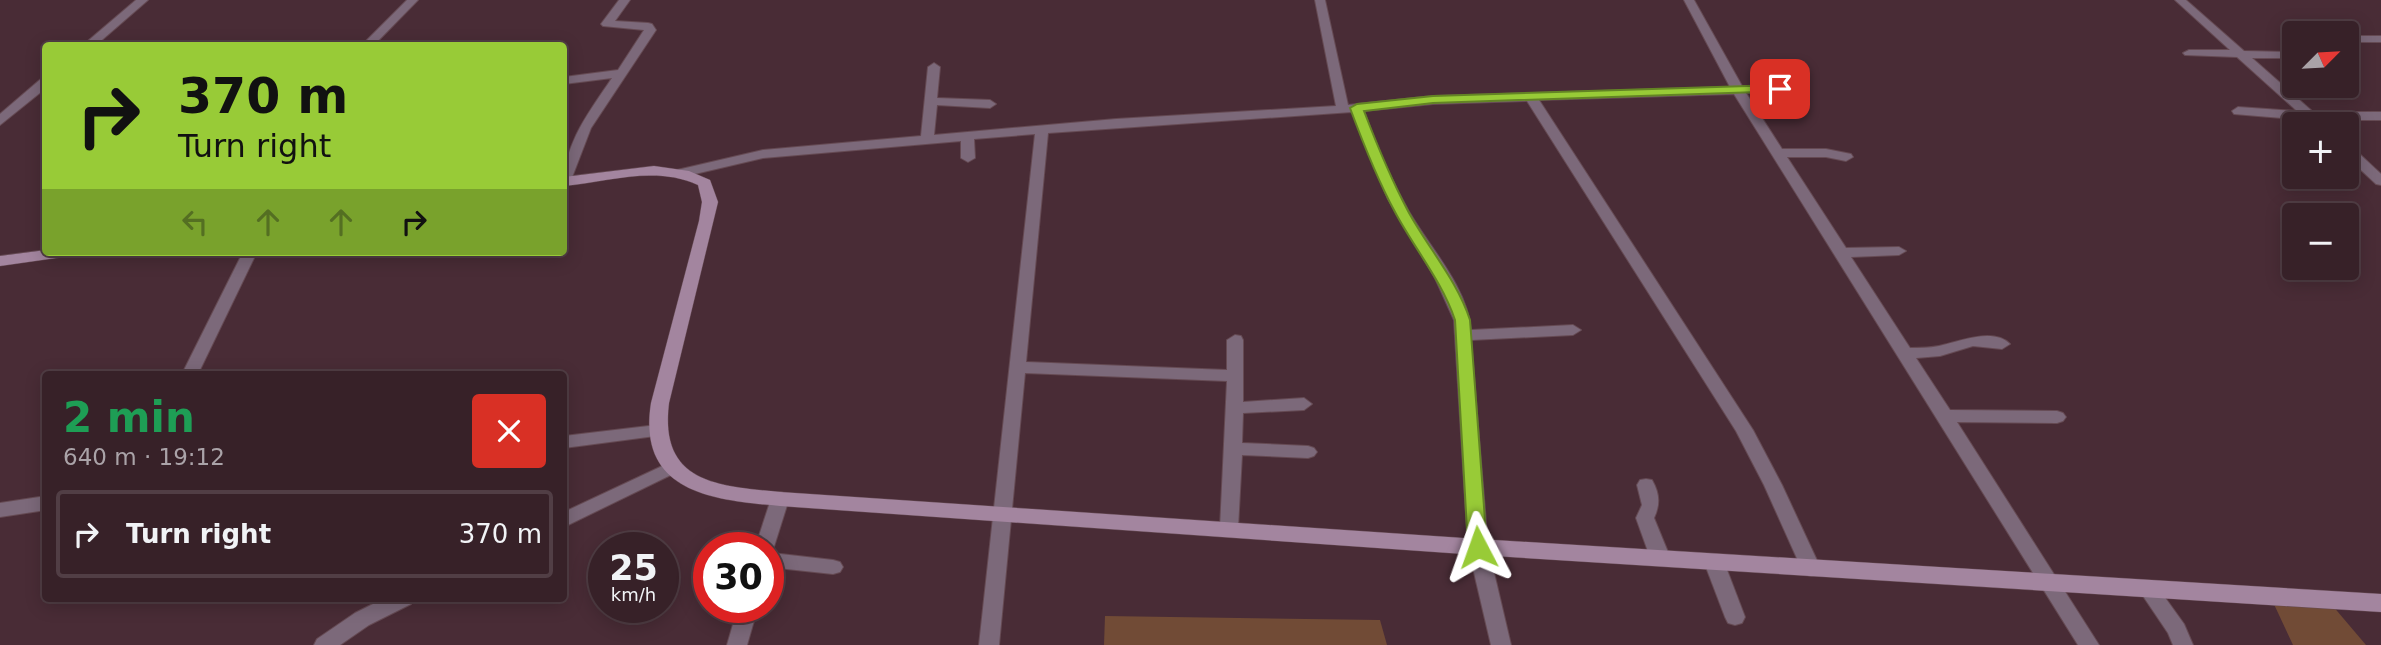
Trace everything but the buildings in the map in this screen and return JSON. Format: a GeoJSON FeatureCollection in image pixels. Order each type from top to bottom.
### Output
{"type":"FeatureCollection","features":[{"type":"Feature","properties":{"kind":"main road"},"geometry":{"type":"LineString","coordinates":[[567,181],[628,174],[682,173],[705,183],[710,202],[660,402],[657,431],[664,455],[673,467],[694,484],[743,495],[780,499],[1478,547],[1660,556],[1811,569],[2381,603]]}},
{"type":"Feature","properties":{"kind":"main road"},"geometry":{"type":"LineString","coordinates":[[0,261],[42,255]]}},
{"type":"Feature","properties":{"kind":"street"},"geometry":{"type":"LineString","coordinates":[[92,42],[143,0]]}},
{"type":"Feature","properties":{"kind":"street"},"geometry":{"type":"LineString","coordinates":[[370,42],[413,0]]}},
{"type":"Feature","properties":{"kind":"street"},"geometry":{"type":"LineString","coordinates":[[567,173],[585,128],[650,28],[607,24],[625,0]]}},
{"type":"Feature","properties":{"kind":"street"},"geometry":{"type":"LineString","coordinates":[[1320,0],[1350,109],[1402,212],[1456,301],[1464,335],[1478,547],[1501,645]]}},
{"type":"Feature","properties":{"kind":"street"},"geometry":{"type":"LineString","coordinates":[[1689,0],[1738,90],[1777,153],[2089,645]]}},
{"type":"Feature","properties":{"kind":"street"},"geometry":{"type":"LineString","coordinates":[[2180,0],[2306,112]]}},
{"type":"Feature","properties":{"kind":"street"},"geometry":{"type":"LineString","coordinates":[[2359,39],[2381,39]]}},
{"type":"Feature","properties":{"kind":"street"},"geometry":{"type":"LineString","coordinates":[[2189,53],[2282,55]]}},
{"type":"Feature","properties":{"kind":"street"},"geometry":{"type":"LineString","coordinates":[[927,139],[934,66]]}},
{"type":"Feature","properties":{"kind":"street"},"geometry":{"type":"LineString","coordinates":[[567,80],[621,73]]}},
{"type":"Feature","properties":{"kind":"street"},"geometry":{"type":"LineString","coordinates":[[0,121],[42,84]]}},
{"type":"Feature","properties":{"kind":"street"},"geometry":{"type":"LineString","coordinates":[[682,173],[763,154],[1042,129],[1350,109],[1433,100],[1802,88]]}},
{"type":"Feature","properties":{"kind":"street"},"geometry":{"type":"LineString","coordinates":[[1530,96],[1744,430],[1773,485],[1811,569]]}},
{"type":"Feature","properties":{"kind":"street"},"geometry":{"type":"LineString","coordinates":[[931,101],[990,104]]}},
{"type":"Feature","properties":{"kind":"street"},"geometry":{"type":"LineString","coordinates":[[2238,111],[2282,116]]}},
{"type":"Feature","properties":{"kind":"street"},"geometry":{"type":"LineString","coordinates":[[2359,117],[2381,116]]}},
{"type":"Feature","properties":{"kind":"street"},"geometry":{"type":"LineString","coordinates":[[989,645],[1042,129]]}},
{"type":"Feature","properties":{"kind":"street"},"geometry":{"type":"LineString","coordinates":[[967,135],[968,158]]}},
{"type":"Feature","properties":{"kind":"street"},"geometry":{"type":"LineString","coordinates":[[1777,153],[1826,153],[1846,156]]}},
{"type":"Feature","properties":{"kind":"street"},"geometry":{"type":"LineString","coordinates":[[2359,161],[2381,181]]}},
{"type":"Feature","properties":{"kind":"street"},"geometry":{"type":"LineString","coordinates":[[1841,253],[1899,251]]}},
{"type":"Feature","properties":{"kind":"street"},"geometry":{"type":"LineString","coordinates":[[191,371],[248,256]]}},
{"type":"Feature","properties":{"kind":"street"},"geometry":{"type":"LineString","coordinates":[[1464,335],[1573,330]]}},
{"type":"Feature","properties":{"kind":"street"},"geometry":{"type":"LineString","coordinates":[[1230,528],[1235,340]]}},
{"type":"Feature","properties":{"kind":"street"},"geometry":{"type":"LineString","coordinates":[[1904,354],[1948,349],[1972,341],[2002,344]]}},
{"type":"Feature","properties":{"kind":"street"},"geometry":{"type":"LineString","coordinates":[[1018,367],[1235,376]]}},
{"type":"Feature","properties":{"kind":"street"},"geometry":{"type":"LineString","coordinates":[[1235,408],[1304,404]]}},
{"type":"Feature","properties":{"kind":"street"},"geometry":{"type":"LineString","coordinates":[[1944,416],[2057,417]]}},
{"type":"Feature","properties":{"kind":"street"},"geometry":{"type":"LineString","coordinates":[[567,442],[657,431]]}},
{"type":"Feature","properties":{"kind":"street"},"geometry":{"type":"LineString","coordinates":[[1234,449],[1308,452]]}},
{"type":"Feature","properties":{"kind":"street"},"geometry":{"type":"LineString","coordinates":[[567,519],[673,467]]}},
{"type":"Feature","properties":{"kind":"street"},"geometry":{"type":"LineString","coordinates":[[1646,485],[1651,505],[1645,518],[1660,556]]}},
{"type":"Feature","properties":{"kind":"street"},"geometry":{"type":"LineString","coordinates":[[770,532],[780,499]]}},
{"type":"Feature","properties":{"kind":"street"},"geometry":{"type":"LineString","coordinates":[[0,510],[42,504]]}},
{"type":"Feature","properties":{"kind":"street"},"geometry":{"type":"LineString","coordinates":[[784,562],[833,567]]}},
{"type":"Feature","properties":{"kind":"street"},"geometry":{"type":"LineString","coordinates":[[1714,562],[1735,617]]}},
{"type":"Feature","properties":{"kind":"street"},"geometry":{"type":"LineString","coordinates":[[2149,590],[2177,630],[2183,645]]}},
{"type":"Feature","properties":{"kind":"street"},"geometry":{"type":"LineString","coordinates":[[324,645],[362,619],[396,602]]}},
{"type":"Feature","properties":{"kind":"street"},"geometry":{"type":"LineString","coordinates":[[737,645],[743,623]]}},
{"type":"Feature","properties":{"kind":"shaded area"},"geometry":{"type":"Polygon","coordinates":[[[2272,600],[2332,605],[2366,645],[2293,645],[2272,600]]]}},
{"type":"Feature","properties":{"kind":"shaded area"},"geometry":{"type":"Polygon","coordinates":[[[1105,616],[1380,620],[1387,645],[1104,645],[1105,616]]]}},
{"type":"Feature","properties":{"kind":"route"},"geometry":{"type":"LineString","coordinates":[[1478,547],[1462,320],[1456,301],[1402,212],[1371,147],[1357,108],[1433,100],[1780,89]]}}]}
